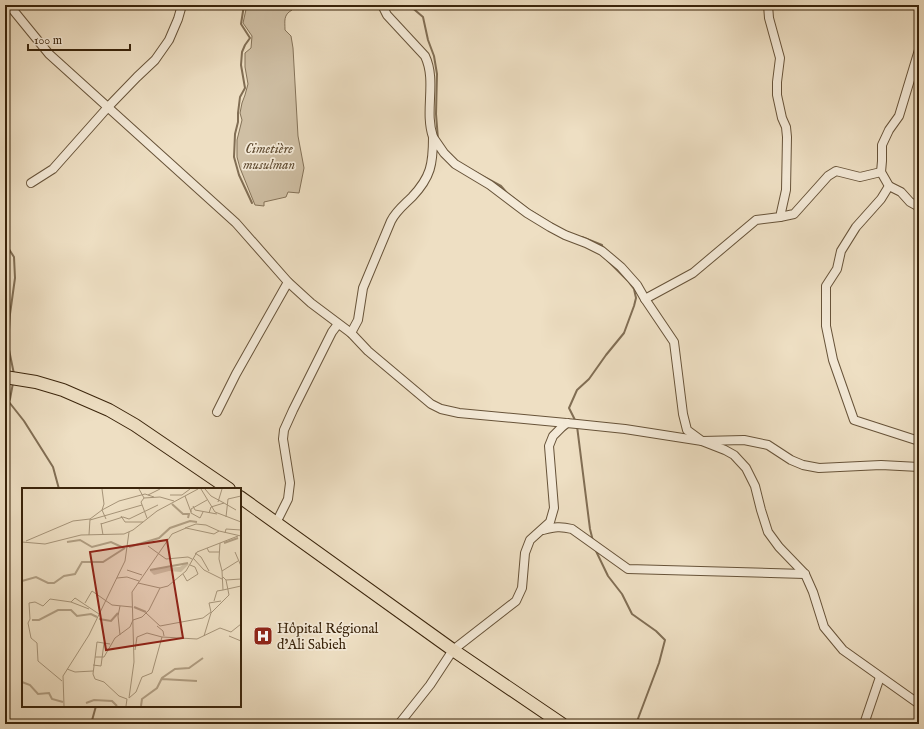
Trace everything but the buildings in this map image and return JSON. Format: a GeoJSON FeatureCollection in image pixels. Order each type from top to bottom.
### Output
{"type":"FeatureCollection","features":[{"type":"Feature","properties":{"kind":"main road"},"geometry":{"type":"LineString","coordinates":[[5,376],[36,382],[63,390],[109,410],[135,425],[228,488]]}},
{"type":"Feature","properties":{"kind":"main road"},"geometry":{"type":"LineString","coordinates":[[241,498],[453,650],[562,724]]}},
{"type":"Feature","properties":{"kind":"street"},"geometry":{"type":"LineString","coordinates":[[9,5],[50,54],[236,223],[288,282],[311,303],[351,333],[368,351],[431,404],[441,409],[459,413],[633,430],[696,439],[734,456],[746,468],[755,486],[760,510],[768,532],[779,547],[804,574],[813,592],[824,627],[843,650],[919,704]]}},
{"type":"Feature","properties":{"kind":"street"},"geometry":{"type":"LineString","coordinates":[[31,183],[52,169],[108,107],[155,60],[169,40],[182,5]]}},
{"type":"Feature","properties":{"kind":"street"},"geometry":{"type":"LineString","coordinates":[[382,5],[387,15],[425,56],[428,63],[430,85],[430,120],[432,133],[444,153],[455,164],[490,185],[527,213],[565,235],[602,251],[621,266],[637,284],[645,299],[674,342],[683,414],[687,430],[702,441],[744,440],[768,445],[797,463],[819,468],[882,465],[919,467]]}},
{"type":"Feature","properties":{"kind":"street"},"geometry":{"type":"LineString","coordinates":[[768,5],[769,18],[780,58],[777,95],[782,118],[786,127],[787,137],[786,190],[780,217]]}},
{"type":"Feature","properties":{"kind":"street"},"geometry":{"type":"LineString","coordinates":[[919,50],[899,116],[889,130],[882,145],[880,172],[889,186],[902,192],[910,202],[919,207]]}},
{"type":"Feature","properties":{"kind":"street"},"geometry":{"type":"LineString","coordinates":[[351,333],[358,320],[363,288],[391,221],[400,208],[421,186],[429,172],[433,157],[434,137]]}},
{"type":"Feature","properties":{"kind":"street"},"geometry":{"type":"LineString","coordinates":[[645,299],[693,273],[756,220],[794,214],[828,176],[836,171],[860,177],[880,172]]}},
{"type":"Feature","properties":{"kind":"street"},"geometry":{"type":"LineString","coordinates":[[889,186],[881,199],[856,227],[841,251],[837,269],[826,286],[826,326],[833,360],[854,420],[919,441]]}},
{"type":"Feature","properties":{"kind":"street"},"geometry":{"type":"LineString","coordinates":[[217,412],[236,374],[288,282]]}},
{"type":"Feature","properties":{"kind":"street"},"geometry":{"type":"LineString","coordinates":[[276,523],[288,499],[290,483],[284,430],[332,332],[338,324]]}},
{"type":"Feature","properties":{"kind":"street"},"geometry":{"type":"LineString","coordinates":[[399,724],[430,685],[453,650],[516,601],[522,588],[525,552],[530,540],[550,522],[554,508],[549,446],[553,436],[567,423]]}},
{"type":"Feature","properties":{"kind":"street"},"geometry":{"type":"LineString","coordinates":[[541,531],[562,526],[572,529],[628,569],[804,574]]}},
{"type":"Feature","properties":{"kind":"street"},"geometry":{"type":"LineString","coordinates":[[864,724],[880,677]]}},
{"type":"Feature","properties":{"kind":"green space","name":"Cimetière musulman"},"geometry":{"type":"Polygon","coordinates":[[[247,5],[293,5],[292,10],[286,16],[285,30],[291,36],[293,48],[298,136],[304,168],[299,193],[288,192],[286,197],[264,202],[264,206],[255,205],[237,157],[237,140],[242,120],[240,113],[248,84],[245,67],[245,53],[251,48],[252,36],[243,23],[247,5]]]}},
{"type":"Feature","properties":{"kind":"waterway"},"geometry":{"type":"LineString","coordinates":[[244,5],[241,24],[250,38],[242,52],[241,65],[245,88],[240,97],[238,122],[235,134],[234,157],[239,175],[252,203]]}},
{"type":"Feature","properties":{"kind":"waterway"},"geometry":{"type":"LineString","coordinates":[[409,5],[423,17],[428,40],[434,56],[437,74],[436,114],[438,139]]}},
{"type":"Feature","properties":{"kind":"waterway"},"geometry":{"type":"LineString","coordinates":[[475,172],[501,186],[507,193],[528,209],[554,225]]}},
{"type":"Feature","properties":{"kind":"waterway"},"geometry":{"type":"LineString","coordinates":[[582,237],[602,245],[603,249]]}},
{"type":"Feature","properties":{"kind":"waterway"},"geometry":{"type":"LineString","coordinates":[[5,243],[14,257],[15,278],[10,314],[8,345],[14,374]]}},
{"type":"Feature","properties":{"kind":"waterway"},"geometry":{"type":"LineString","coordinates":[[576,422],[569,408],[577,390],[589,379],[624,333],[636,298],[634,289],[628,281],[607,260]]}},
{"type":"Feature","properties":{"kind":"waterway"},"geometry":{"type":"LineString","coordinates":[[5,412],[10,399],[13,383]]}},
{"type":"Feature","properties":{"kind":"waterway"},"geometry":{"type":"LineString","coordinates":[[9,402],[24,421],[53,467],[59,488]]}},
{"type":"Feature","properties":{"kind":"waterway"},"geometry":{"type":"LineString","coordinates":[[577,426],[590,529],[593,541]]}},
{"type":"Feature","properties":{"kind":"waterway"},"geometry":{"type":"LineString","coordinates":[[595,549],[608,576],[622,594],[632,614],[656,631],[665,640],[659,663],[636,724]]}},
{"type":"Feature","properties":{"kind":"waterway"},"geometry":{"type":"LineString","coordinates":[[91,724],[96,707]]}},
{"type":"Feature","properties":{"kind":"place","name":"Hôpital Régional d'Ali Sabieh"},"geometry":{"type":"Point","coordinates":[263,636]}}]}
